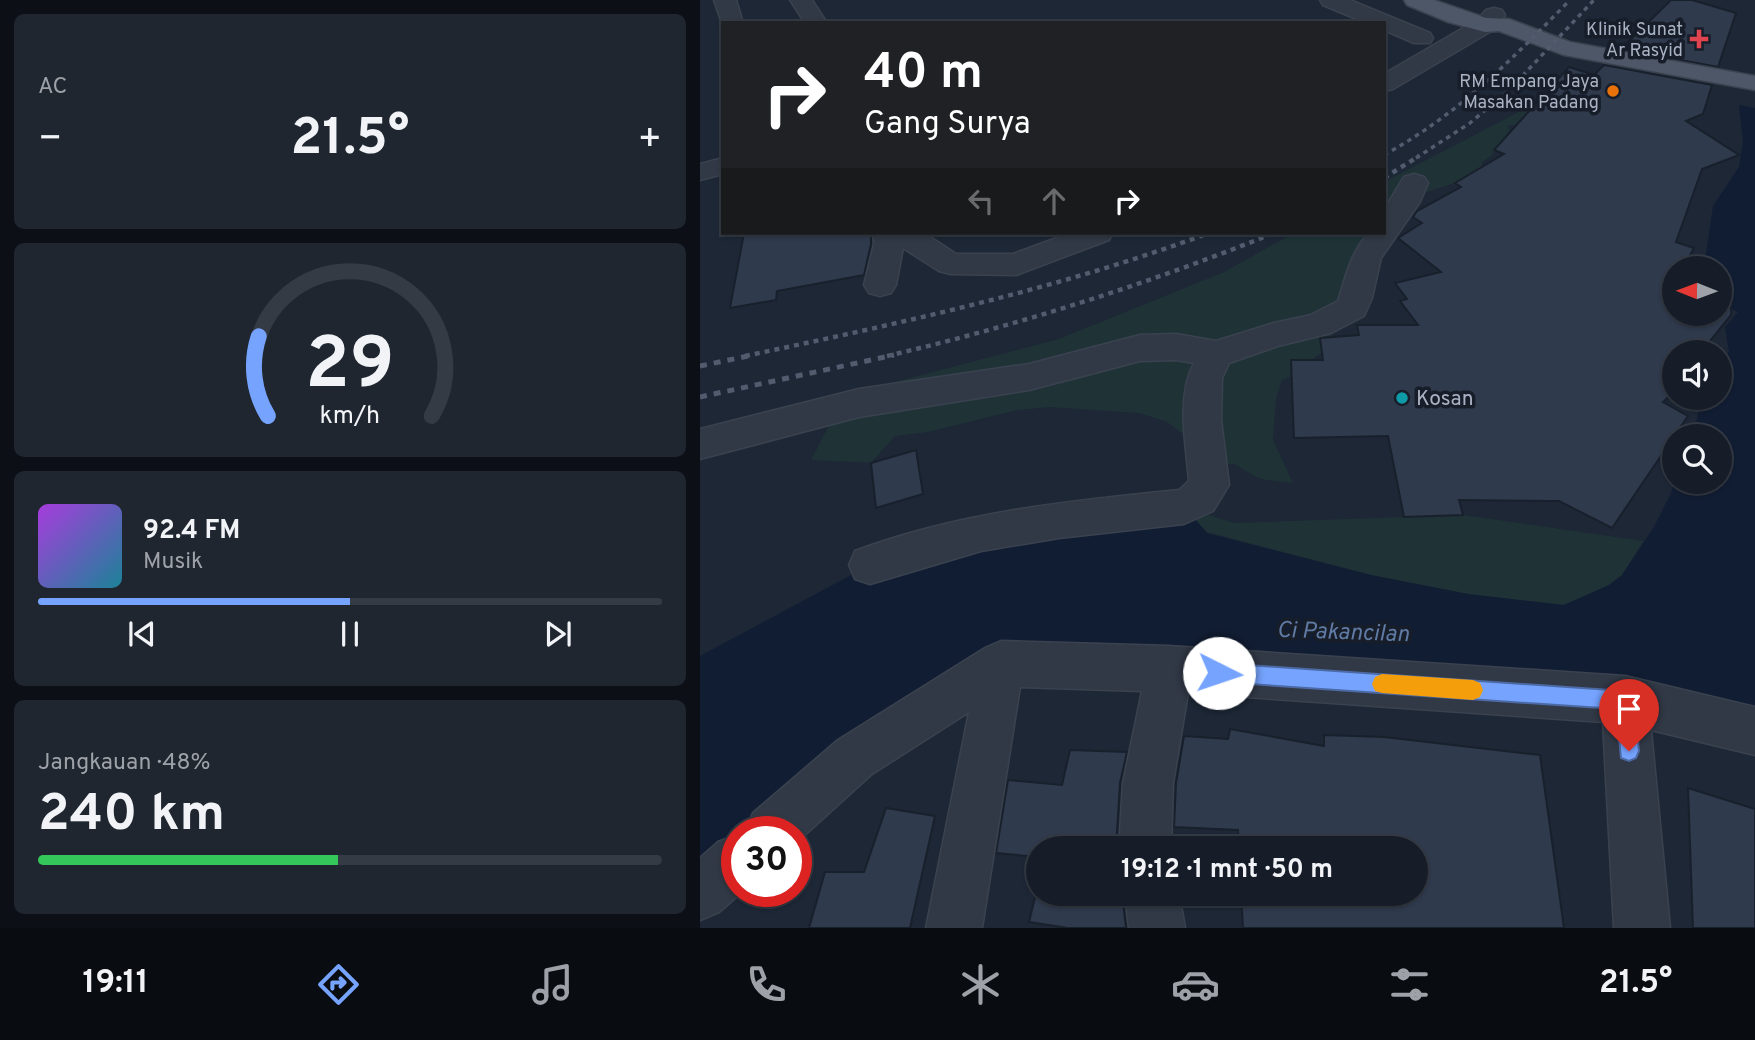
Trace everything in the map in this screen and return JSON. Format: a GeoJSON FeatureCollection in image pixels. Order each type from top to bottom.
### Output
{"type":"FeatureCollection","features":[{"type":"Feature","properties":{"kind":"main road"},"geometry":{"type":"LineString","coordinates":[[1415,0],[1441,11],[1493,21],[1559,51],[1755,83]]}},
{"type":"Feature","properties":{"kind":"main road"},"geometry":{"type":"LineString","coordinates":[[1468,0],[1493,21]]}},
{"type":"Feature","properties":{"kind":"street"},"geometry":{"type":"LineString","coordinates":[[725,0],[731,21]]}},
{"type":"Feature","properties":{"kind":"street"},"geometry":{"type":"LineString","coordinates":[[801,0],[815,21]]}},
{"type":"Feature","properties":{"kind":"street"},"geometry":{"type":"LineString","coordinates":[[818,0],[831,21]]}},
{"type":"Feature","properties":{"kind":"street"},"geometry":{"type":"LineString","coordinates":[[1331,0],[1382,21]]}},
{"type":"Feature","properties":{"kind":"street"},"geometry":{"type":"LineString","coordinates":[[1386,23],[1413,34],[1441,11]]}},
{"type":"Feature","properties":{"kind":"street"},"geometry":{"type":"LineString","coordinates":[[1386,83],[1493,21]]}},
{"type":"Feature","properties":{"kind":"street"},"geometry":{"type":"LineString","coordinates":[[700,172],[721,167]]}},
{"type":"Feature","properties":{"kind":"street"},"geometry":{"type":"LineString","coordinates":[[1386,227],[1406,202],[1414,183]]}},
{"type":"Feature","properties":{"kind":"street"},"geometry":{"type":"LineString","coordinates":[[880,285],[889,244],[888,235]]}},
{"type":"Feature","properties":{"kind":"street"},"geometry":{"type":"LineString","coordinates":[[907,235],[950,264],[1016,265],[1093,235]]}},
{"type":"Feature","properties":{"kind":"street"},"geometry":{"type":"LineString","coordinates":[[700,444],[859,403],[1029,377],[1140,348],[1175,347],[1216,354],[1274,335],[1319,325],[1352,308],[1359,292],[1362,267],[1370,248],[1380,235]]}},
{"type":"Feature","properties":{"kind":"street"},"geometry":{"type":"LineString","coordinates":[[870,565],[981,533],[1059,520],[1184,507],[1199,499],[1209,485],[1202,420],[1205,378],[1216,354]]}},
{"type":"Feature","properties":{"kind":"street"},"geometry":{"type":"LineString","coordinates":[[954,928],[1001,664]]}},
{"type":"Feature","properties":{"kind":"street"},"geometry":{"type":"LineString","coordinates":[[788,816],[855,757],[1001,664],[1169,669],[1625,700],[1755,731]]}},
{"type":"Feature","properties":{"kind":"street"},"geometry":{"type":"LineString","coordinates":[[1144,836],[1169,669]]}},
{"type":"Feature","properties":{"kind":"street"},"geometry":{"type":"LineString","coordinates":[[1625,700],[1642,928]]}},
{"type":"Feature","properties":{"kind":"street"},"geometry":{"type":"LineString","coordinates":[[700,893],[721,875]]}},
{"type":"Feature","properties":{"kind":"street"},"geometry":{"type":"LineString","coordinates":[[1154,906],[1157,928]]}},
{"type":"Feature","properties":{"kind":"green space"},"geometry":{"type":"Polygon","coordinates":[[[1536,103],[1517,125],[1508,125],[1510,130],[1491,156],[1482,162],[1481,168],[1455,183],[1420,194],[1384,240],[1346,320],[1331,335],[1322,353],[1311,360],[1291,360],[1292,376],[1282,380],[1276,399],[1273,440],[1293,483],[1260,479],[1234,464],[1222,464],[1167,422],[1140,413],[1049,407],[1017,410],[928,432],[895,436],[871,463],[811,460],[845,395],[1059,339],[1224,272],[1290,235],[1386,235],[1386,181],[1536,103]]]}},
{"type":"Feature","properties":{"kind":"green space"},"geometry":{"type":"Polygon","coordinates":[[[1184,507],[1234,523],[1463,515],[1643,541],[1622,575],[1609,585],[1564,605],[1468,594],[1371,575],[1207,532],[1184,507]]]}},
{"type":"Feature","properties":{"kind":"water","name":"Ci Pakancilan"},"geometry":{"type":"Polygon","coordinates":[[[1739,105],[1755,108],[1755,731],[1001,664],[855,757],[788,816],[721,816],[721,875],[700,894],[700,656],[870,565],[1184,507],[1207,533],[1371,575],[1468,594],[1564,605],[1609,585],[1622,575],[1654,527],[1670,494],[1732,494],[1732,424],[1695,424],[1699,410],[1732,410],[1732,340],[1727,340],[1725,327],[1732,326],[1732,319],[1738,312],[1732,310],[1732,256],[1706,256],[1713,206],[1739,167],[1743,142],[1739,105]]]}},
{"type":"Feature","properties":{"kind":"building"},"geometry":{"type":"Polygon","coordinates":[[[1671,0],[1692,0],[1736,13],[1718,67],[1621,49],[1671,0]]]}},
{"type":"Feature","properties":{"kind":"building"},"geometry":{"type":"Polygon","coordinates":[[[1604,65],[1712,85],[1703,114],[1686,121],[1739,155],[1702,169],[1676,242],[1694,248],[1690,256],[1662,256],[1662,326],[1722,326],[1711,340],[1662,340],[1662,410],[1677,410],[1688,416],[1683,424],[1662,424],[1662,454],[1612,528],[1559,501],[1459,500],[1463,515],[1404,517],[1388,436],[1294,438],[1291,360],[1323,360],[1320,338],[1359,335],[1357,325],[1418,325],[1400,301],[1407,299],[1395,283],[1441,272],[1398,238],[1422,223],[1413,217],[1417,211],[1461,187],[1455,183],[1504,154],[1494,150],[1569,67],[1594,75],[1604,65]]]}},
{"type":"Feature","properties":{"kind":"building"},"geometry":{"type":"Polygon","coordinates":[[[744,235],[871,235],[864,275],[777,291],[776,300],[730,308],[744,235]]]}},
{"type":"Feature","properties":{"kind":"building"},"geometry":{"type":"Polygon","coordinates":[[[916,450],[923,494],[876,508],[871,463],[916,450]]]}},
{"type":"Feature","properties":{"kind":"building"},"geometry":{"type":"Polygon","coordinates":[[[1230,729],[1324,746],[1324,735],[1384,737],[1540,755],[1564,928],[1243,928],[1242,906],[1428,906],[1428,836],[1238,836],[1238,830],[1174,827],[1176,783],[1184,736],[1228,739],[1230,729]]]}},
{"type":"Feature","properties":{"kind":"building"},"geometry":{"type":"Polygon","coordinates":[[[1070,750],[1127,752],[1120,783],[1117,836],[1026,836],[1026,856],[996,853],[1008,780],[1062,785],[1070,750]]]}},
{"type":"Feature","properties":{"kind":"building"},"geometry":{"type":"Polygon","coordinates":[[[1688,788],[1755,809],[1755,928],[1693,928],[1688,788]]]}},
{"type":"Feature","properties":{"kind":"building"},"geometry":{"type":"Polygon","coordinates":[[[886,808],[935,816],[910,928],[809,928],[825,872],[864,872],[886,808]]]}},
{"type":"Feature","properties":{"kind":"building"},"geometry":{"type":"Polygon","coordinates":[[[1033,906],[1123,906],[1126,928],[1068,928],[1029,922],[1033,906]]]}},
{"type":"Feature","properties":{"kind":"railway"},"geometry":{"type":"LineString","coordinates":[[1386,154],[1436,122],[1483,85],[1570,0]]}},
{"type":"Feature","properties":{"kind":"railway"},"geometry":{"type":"LineString","coordinates":[[1416,158],[1470,123],[1510,89],[1594,0]]}},
{"type":"Feature","properties":{"kind":"railway"},"geometry":{"type":"LineString","coordinates":[[1386,177],[1419,156]]}},
{"type":"Feature","properties":{"kind":"railway"},"geometry":{"type":"LineString","coordinates":[[745,356],[862,331],[1037,288],[1203,235]]}},
{"type":"Feature","properties":{"kind":"railway"},"geometry":{"type":"LineString","coordinates":[[887,356],[1083,302],[1269,235]]}},
{"type":"Feature","properties":{"kind":"railway"},"geometry":{"type":"LineString","coordinates":[[700,366],[753,355]]}},
{"type":"Feature","properties":{"kind":"railway"},"geometry":{"type":"LineString","coordinates":[[700,397],[894,355]]}},
{"type":"Feature","properties":{"kind":"slow traffic"},"geometry":{"type":"LineString","coordinates":[[1382,684],[1473,690]]}},
{"type":"Feature","properties":{"kind":"place","name":"Klinik Sunat Ar Rasyid"},"geometry":{"type":"Point","coordinates":[1699,39]}},
{"type":"Feature","properties":{"kind":"place","name":"RM Empang Jaya Masakan Padang"},"geometry":{"type":"Point","coordinates":[1613,91]}},
{"type":"Feature","properties":{"kind":"place","name":"Kosan"},"geometry":{"type":"Point","coordinates":[1402,398]}},
{"type":"Feature","properties":{"kind":"route"},"geometry":{"type":"LineString","coordinates":[[1219,673],[1625,700],[1629,751]]}}]}
